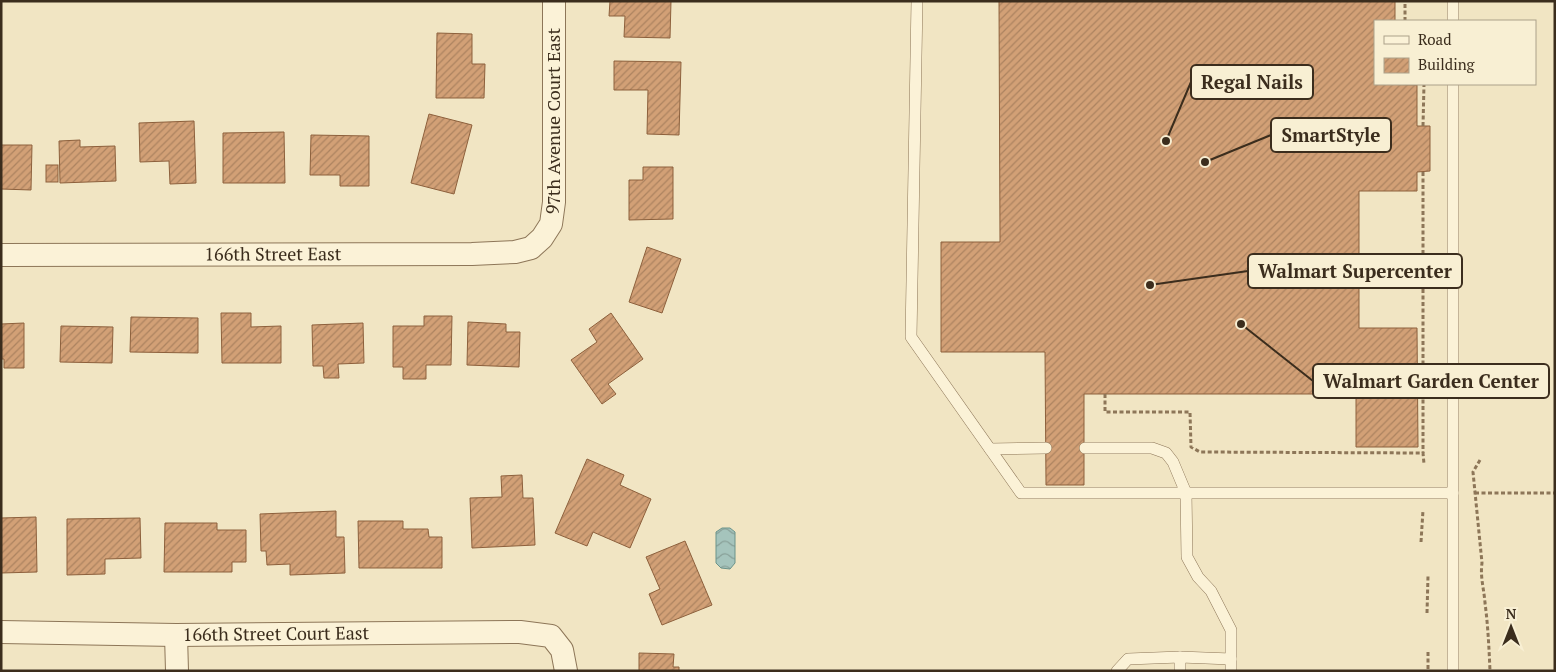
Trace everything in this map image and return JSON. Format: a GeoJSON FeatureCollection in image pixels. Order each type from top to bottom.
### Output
{"type":"FeatureCollection","features":[{"type":"Feature","properties":{"kind":"street","name":"97th Avenue Court East"},"geometry":{"type":"LineString","coordinates":[[542,238],[551,224],[554,202],[554,1]]}},
{"type":"Feature","properties":{"kind":"street","name":"166th Street East"},"geometry":{"type":"LineString","coordinates":[[1,255],[515,252],[531,248],[542,238]]}},
{"type":"Feature","properties":{"kind":"street","name":"166th Street Court East"},"geometry":{"type":"LineString","coordinates":[[1,632],[176,635],[520,632],[551,636],[562,650],[566,671]]}},
{"type":"Feature","properties":{"kind":"street"},"geometry":{"type":"LineString","coordinates":[[176,635],[176,671]]}},
{"type":"Feature","properties":{"kind":"lane"},"geometry":{"type":"LineString","coordinates":[[917,1],[911,336],[1021,493],[1453,493]]}},
{"type":"Feature","properties":{"kind":"lane"},"geometry":{"type":"LineString","coordinates":[[1453,1],[1453,20]]}},
{"type":"Feature","properties":{"kind":"lane"},"geometry":{"type":"LineString","coordinates":[[1453,85],[1453,671]]}},
{"type":"Feature","properties":{"kind":"lane"},"geometry":{"type":"LineString","coordinates":[[990,449],[1046,448]]}},
{"type":"Feature","properties":{"kind":"lane"},"geometry":{"type":"LineString","coordinates":[[1085,448],[1152,448],[1166,453],[1173,462],[1186,493],[1187,557],[1198,577],[1211,591],[1232,630],[1232,671]]}},
{"type":"Feature","properties":{"kind":"lane"},"geometry":{"type":"LineString","coordinates":[[1117,671],[1128,659],[1180,657],[1232,659]]}},
{"type":"Feature","properties":{"kind":"lane"},"geometry":{"type":"LineString","coordinates":[[1180,657],[1180,671]]}},
{"type":"Feature","properties":{"kind":"path"},"geometry":{"type":"LineString","coordinates":[[1405,1],[1405,20]]}},
{"type":"Feature","properties":{"kind":"path"},"geometry":{"type":"LineString","coordinates":[[1423,126],[1424,85]]}},
{"type":"Feature","properties":{"kind":"path"},"geometry":{"type":"LineString","coordinates":[[1423,172],[1424,464]]}},
{"type":"Feature","properties":{"kind":"path"},"geometry":{"type":"LineString","coordinates":[[1105,394],[1105,412],[1190,412],[1190,447],[1200,452],[1423,453]]}},
{"type":"Feature","properties":{"kind":"path"},"geometry":{"type":"LineString","coordinates":[[1480,460],[1473,472],[1482,563],[1481,574],[1490,648],[1490,671]]}},
{"type":"Feature","properties":{"kind":"path"},"geometry":{"type":"LineString","coordinates":[[1475,492],[1555,493]]}},
{"type":"Feature","properties":{"kind":"path"},"geometry":{"type":"LineString","coordinates":[[1421,542],[1423,506]]}},
{"type":"Feature","properties":{"kind":"path"},"geometry":{"type":"LineString","coordinates":[[1427,613],[1428,576]]}},
{"type":"Feature","properties":{"kind":"path"},"geometry":{"type":"LineString","coordinates":[[1428,652],[1428,671]]}},
{"type":"Feature","properties":{"kind":"water"},"geometry":{"type":"Polygon","coordinates":[[[722,528],[730,528],[735,532],[735,563],[730,569],[721,568],[716,563],[716,532],[722,528]]]}},
{"type":"Feature","properties":{"kind":"building"},"geometry":{"type":"Polygon","coordinates":[[[610,1],[671,1],[670,38],[624,37],[625,16],[609,16],[610,1]]]}},
{"type":"Feature","properties":{"kind":"building"},"geometry":{"type":"Polygon","coordinates":[[[999,1],[1395,1],[1395,20],[1374,20],[1374,85],[1417,85],[1417,126],[1430,126],[1430,171],[1417,172],[1417,191],[1359,191],[1359,328],[1417,328],[1418,447],[1356,447],[1356,394],[1084,394],[1084,485],[1046,485],[1045,352],[941,352],[941,242],[1000,242],[999,1]]]}},
{"type":"Feature","properties":{"kind":"building"},"geometry":{"type":"Polygon","coordinates":[[[437,33],[472,34],[472,64],[485,64],[484,98],[436,98],[437,33]]]}},
{"type":"Feature","properties":{"kind":"building"},"geometry":{"type":"Polygon","coordinates":[[[614,61],[681,62],[679,135],[647,134],[648,90],[614,90],[614,61]]]}},
{"type":"Feature","properties":{"kind":"building"},"geometry":{"type":"Polygon","coordinates":[[[429,114],[472,125],[454,194],[411,183],[429,114]]]}},
{"type":"Feature","properties":{"kind":"building"},"geometry":{"type":"Polygon","coordinates":[[[194,121],[196,183],[170,184],[169,161],[140,162],[139,123],[194,121]]]}},
{"type":"Feature","properties":{"kind":"building"},"geometry":{"type":"Polygon","coordinates":[[[284,132],[285,183],[223,183],[223,133],[284,132]]]}},
{"type":"Feature","properties":{"kind":"building"},"geometry":{"type":"Polygon","coordinates":[[[311,135],[369,136],[369,186],[340,186],[340,175],[310,175],[311,135]]]}},
{"type":"Feature","properties":{"kind":"building"},"geometry":{"type":"Polygon","coordinates":[[[80,140],[80,147],[115,146],[116,181],[60,183],[59,141],[80,140]]]}},
{"type":"Feature","properties":{"kind":"building"},"geometry":{"type":"Polygon","coordinates":[[[1,145],[32,145],[31,190],[1,189],[1,145]]]}},
{"type":"Feature","properties":{"kind":"building"},"geometry":{"type":"Polygon","coordinates":[[[46,165],[58,165],[58,182],[46,182],[46,165]]]}},
{"type":"Feature","properties":{"kind":"building"},"geometry":{"type":"Polygon","coordinates":[[[643,167],[673,167],[673,219],[629,220],[629,180],[643,180],[643,167]]]}},
{"type":"Feature","properties":{"kind":"building"},"geometry":{"type":"Polygon","coordinates":[[[647,247],[681,259],[662,313],[629,302],[647,247]]]}},
{"type":"Feature","properties":{"kind":"building"},"geometry":{"type":"Polygon","coordinates":[[[221,313],[251,313],[251,327],[281,326],[281,363],[222,363],[221,313]]]}},
{"type":"Feature","properties":{"kind":"building"},"geometry":{"type":"Polygon","coordinates":[[[611,313],[643,359],[608,384],[616,394],[602,404],[571,360],[597,342],[589,329],[611,313]]]}},
{"type":"Feature","properties":{"kind":"building"},"geometry":{"type":"Polygon","coordinates":[[[424,316],[452,316],[451,365],[426,365],[426,379],[403,379],[403,367],[393,367],[393,326],[424,326],[424,316]]]}},
{"type":"Feature","properties":{"kind":"building"},"geometry":{"type":"Polygon","coordinates":[[[131,317],[198,318],[198,353],[130,352],[131,317]]]}},
{"type":"Feature","properties":{"kind":"building"},"geometry":{"type":"Polygon","coordinates":[[[468,322],[506,324],[506,332],[520,332],[519,367],[467,365],[468,322]]]}},
{"type":"Feature","properties":{"kind":"building"},"geometry":{"type":"Polygon","coordinates":[[[24,323],[24,368],[4,368],[4,359],[1,359],[1,324],[24,323]]]}},
{"type":"Feature","properties":{"kind":"building"},"geometry":{"type":"Polygon","coordinates":[[[363,323],[364,363],[338,364],[339,378],[324,378],[323,366],[313,366],[312,325],[363,323]]]}},
{"type":"Feature","properties":{"kind":"building"},"geometry":{"type":"Polygon","coordinates":[[[61,326],[113,327],[112,363],[60,362],[61,326]]]}},
{"type":"Feature","properties":{"kind":"building"},"geometry":{"type":"Polygon","coordinates":[[[587,459],[624,475],[620,485],[651,499],[630,548],[593,532],[587,546],[555,533],[587,459]]]}},
{"type":"Feature","properties":{"kind":"building"},"geometry":{"type":"Polygon","coordinates":[[[522,475],[523,498],[533,498],[535,545],[472,548],[470,498],[502,497],[501,476],[522,475]]]}},
{"type":"Feature","properties":{"kind":"building"},"geometry":{"type":"Polygon","coordinates":[[[336,511],[336,537],[344,537],[345,573],[290,575],[290,564],[267,565],[266,551],[261,551],[260,514],[336,511]]]}},
{"type":"Feature","properties":{"kind":"building"},"geometry":{"type":"Polygon","coordinates":[[[36,517],[37,572],[1,573],[1,518],[36,517]]]}},
{"type":"Feature","properties":{"kind":"building"},"geometry":{"type":"Polygon","coordinates":[[[140,518],[141,558],[105,559],[105,574],[67,575],[67,519],[140,518]]]}},
{"type":"Feature","properties":{"kind":"building"},"geometry":{"type":"Polygon","coordinates":[[[358,521],[403,521],[403,529],[428,529],[429,537],[442,537],[442,568],[359,568],[358,521]]]}},
{"type":"Feature","properties":{"kind":"building"},"geometry":{"type":"Polygon","coordinates":[[[165,523],[217,523],[217,530],[246,530],[246,562],[232,562],[232,572],[164,572],[165,523]]]}},
{"type":"Feature","properties":{"kind":"building"},"geometry":{"type":"Polygon","coordinates":[[[685,541],[712,605],[662,625],[649,594],[660,589],[646,557],[685,541]]]}},
{"type":"Feature","properties":{"kind":"building"},"geometry":{"type":"Polygon","coordinates":[[[639,653],[674,654],[673,667],[679,667],[679,671],[639,671],[639,653]]]}},
{"type":"Feature","properties":{"kind":"place","name":"Regal Nails"},"geometry":{"type":"Point","coordinates":[1166,141]}},
{"type":"Feature","properties":{"kind":"place","name":"SmartStyle"},"geometry":{"type":"Point","coordinates":[1205,162]}},
{"type":"Feature","properties":{"kind":"place","name":"Walmart Supercenter"},"geometry":{"type":"Point","coordinates":[1150,285]}},
{"type":"Feature","properties":{"kind":"place","name":"Walmart Garden Center"},"geometry":{"type":"Point","coordinates":[1241,324]}}]}
